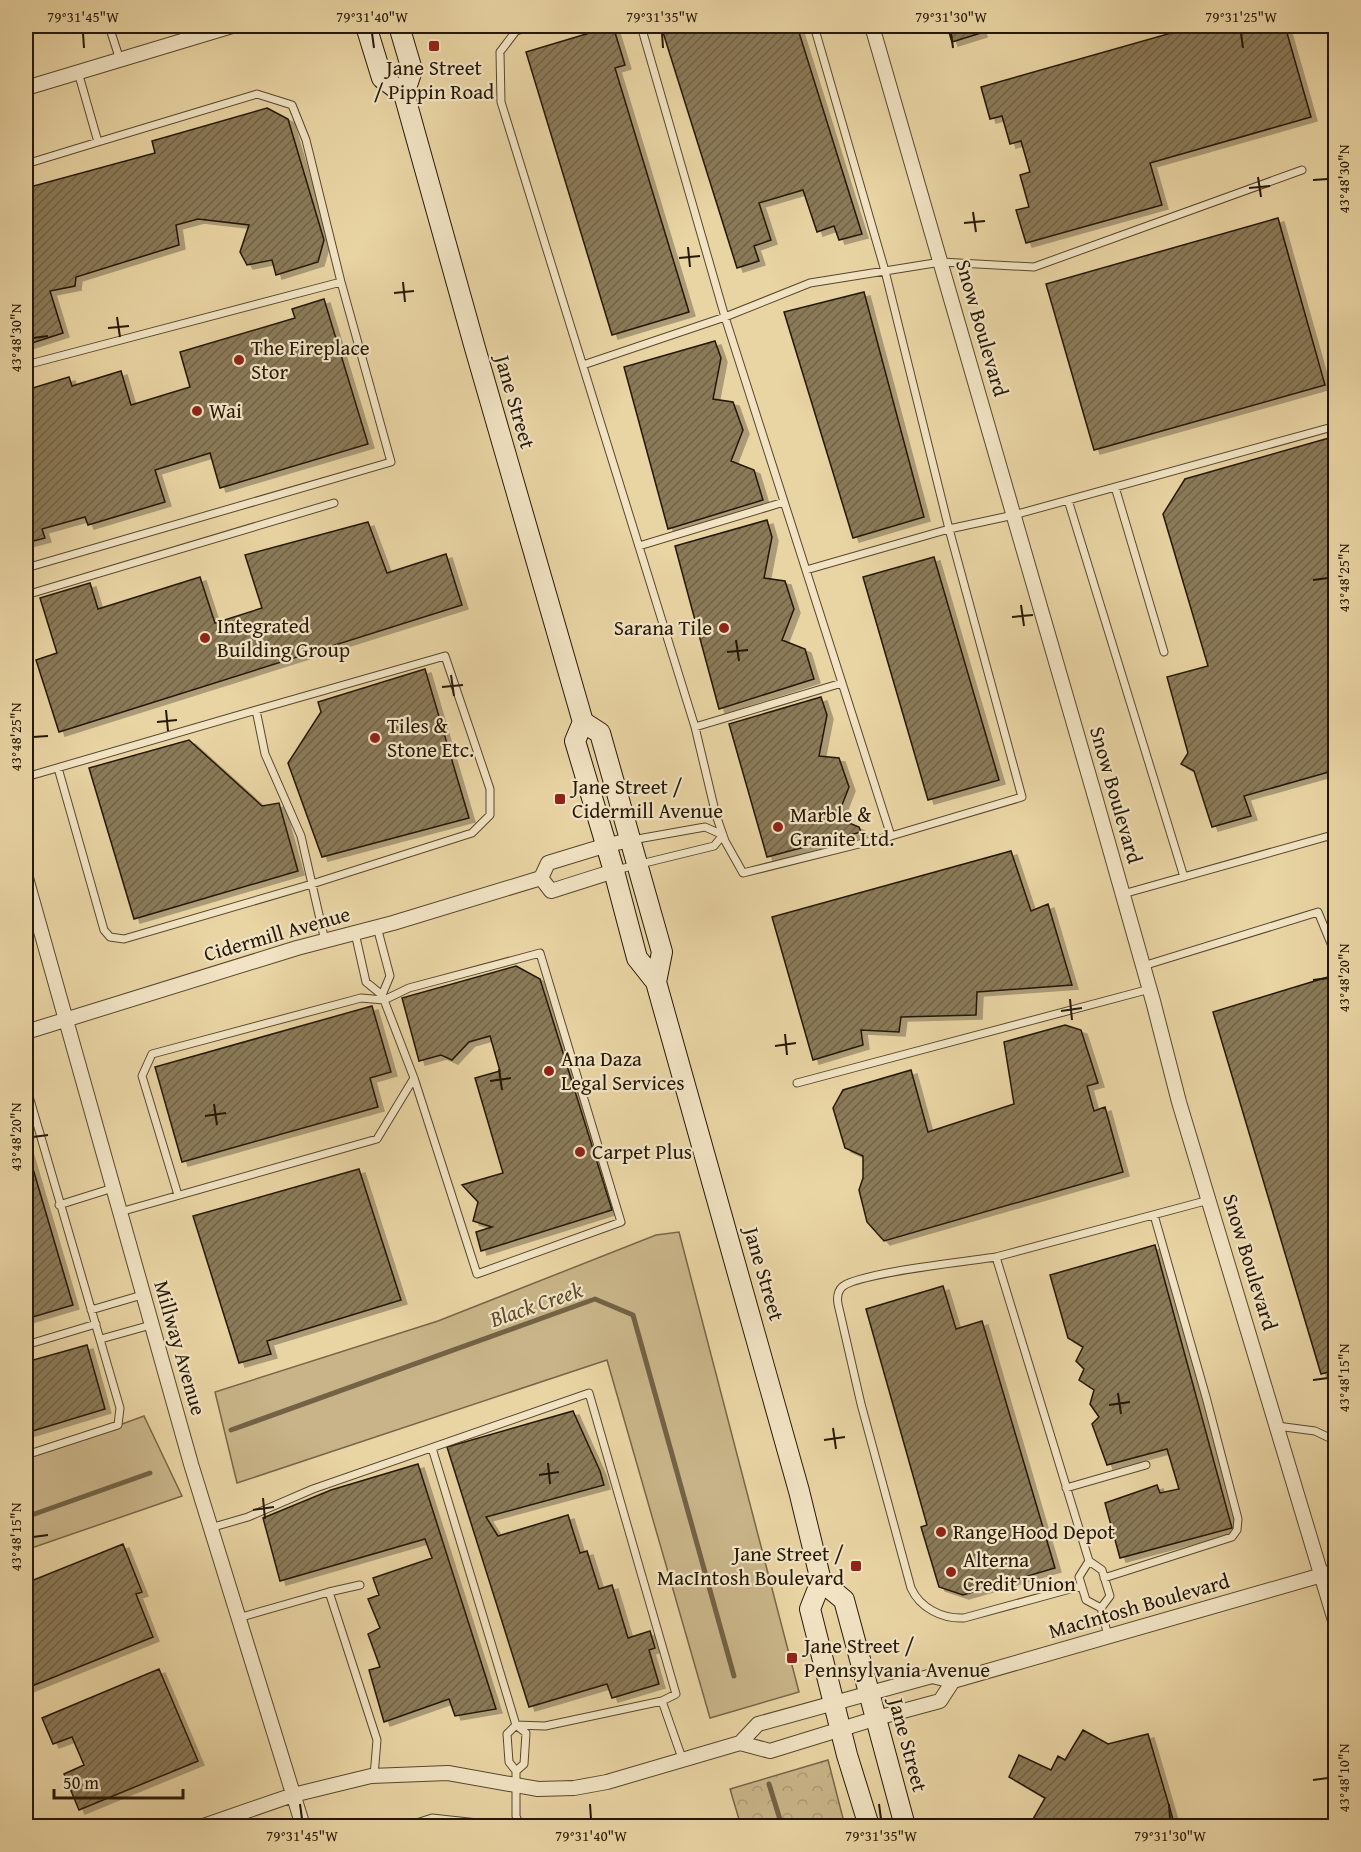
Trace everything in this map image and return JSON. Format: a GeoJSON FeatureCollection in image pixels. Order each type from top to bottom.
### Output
{"type":"FeatureCollection","features":[{"type":"Feature","properties":{"kind":"main road"},"geometry":{"type":"LineString","coordinates":[[366,26],[382,78],[404,94]]}},
{"type":"Feature","properties":{"kind":"main road","name":"Jane Street"},"geometry":{"type":"LineString","coordinates":[[399,26],[412,70],[404,94],[583,722],[575,741],[607,845],[637,958],[656,982],[799,1491],[821,1581],[844,1600],[905,1827]]}},
{"type":"Feature","properties":{"kind":"main road","name":"Jane Street"},"geometry":{"type":"LineString","coordinates":[[583,722],[600,733],[631,840],[662,952],[656,982]]}},
{"type":"Feature","properties":{"kind":"main road"},"geometry":{"type":"LineString","coordinates":[[821,1581],[810,1609],[840,1730],[869,1827]]}},
{"type":"Feature","properties":{"kind":"street"},"geometry":{"type":"LineString","coordinates":[[26,88],[232,26]]}},
{"type":"Feature","properties":{"kind":"street","name":"Snow Boulevard"},"geometry":{"type":"LineString","coordinates":[[872,26],[1123,894],[1179,1102],[1277,1426],[1329,1573],[1335,1624]]}},
{"type":"Feature","properties":{"kind":"street","name":"Cidermill Avenue"},"geometry":{"type":"LineString","coordinates":[[26,1032],[324,941],[541,878],[548,863],[631,840]]}},
{"type":"Feature","properties":{"kind":"street"},"geometry":{"type":"LineString","coordinates":[[541,878],[551,891],[614,870]]}},
{"type":"Feature","properties":{"kind":"street","name":"Millway Avenue"},"geometry":{"type":"LineString","coordinates":[[26,878],[142,1295],[210,1528],[303,1827]]}},
{"type":"Feature","properties":{"kind":"street","name":"MacIntosh Boulevard"},"geometry":{"type":"LineString","coordinates":[[740,1743],[758,1724],[932,1676],[953,1681],[1329,1573]]}},
{"type":"Feature","properties":{"kind":"street"},"geometry":{"type":"LineString","coordinates":[[203,1827],[292,1795],[374,1776],[448,1773],[516,1778],[538,1790],[574,1788],[607,1782],[740,1743],[770,1751],[940,1701],[953,1681]]}},
{"type":"Feature","properties":{"kind":"lane"},"geometry":{"type":"LineString","coordinates":[[109,26],[120,60]]}},
{"type":"Feature","properties":{"kind":"lane"},"geometry":{"type":"LineString","coordinates":[[534,26],[516,31],[500,52],[501,102],[695,727],[723,835],[743,873],[891,836],[1022,797],[949,529],[885,271],[814,26]]}},
{"type":"Feature","properties":{"kind":"lane"},"geometry":{"type":"LineString","coordinates":[[640,26],[725,317],[891,836]]}},
{"type":"Feature","properties":{"kind":"lane"},"geometry":{"type":"LineString","coordinates":[[78,72],[98,142]]}},
{"type":"Feature","properties":{"kind":"lane"},"geometry":{"type":"LineString","coordinates":[[26,164],[257,94],[292,105],[306,140],[341,282],[391,462],[26,568]]}},
{"type":"Feature","properties":{"kind":"lane"},"geometry":{"type":"LineString","coordinates":[[583,365],[725,317],[810,283],[941,262],[1034,267],[1302,170]]}},
{"type":"Feature","properties":{"kind":"lane"},"geometry":{"type":"LineString","coordinates":[[26,365],[341,282]]}},
{"type":"Feature","properties":{"kind":"lane"},"geometry":{"type":"LineString","coordinates":[[806,570],[949,529],[1014,515],[1335,426]]}},
{"type":"Feature","properties":{"kind":"lane"},"geometry":{"type":"LineString","coordinates":[[1115,487],[1164,652]]}},
{"type":"Feature","properties":{"kind":"lane"},"geometry":{"type":"LineString","coordinates":[[1068,500],[1184,877]]}},
{"type":"Feature","properties":{"kind":"lane"},"geometry":{"type":"LineString","coordinates":[[639,546],[784,502]]}},
{"type":"Feature","properties":{"kind":"lane"},"geometry":{"type":"LineString","coordinates":[[26,595],[334,503]]}},
{"type":"Feature","properties":{"kind":"lane"},"geometry":{"type":"LineString","coordinates":[[26,777],[445,656],[490,789],[490,815],[472,833],[312,884],[124,939],[110,937],[104,930],[58,768]]}},
{"type":"Feature","properties":{"kind":"lane"},"geometry":{"type":"LineString","coordinates":[[695,727],[842,682]]}},
{"type":"Feature","properties":{"kind":"lane"},"geometry":{"type":"LineString","coordinates":[[256,710],[266,754],[302,836],[324,941]]}},
{"type":"Feature","properties":{"kind":"lane"},"geometry":{"type":"LineString","coordinates":[[631,840],[705,827],[723,835]]}},
{"type":"Feature","properties":{"kind":"lane"},"geometry":{"type":"LineString","coordinates":[[1123,894],[1335,834]]}},
{"type":"Feature","properties":{"kind":"lane"},"geometry":{"type":"LineString","coordinates":[[614,870],[714,846],[723,835]]}},
{"type":"Feature","properties":{"kind":"lane"},"geometry":{"type":"LineString","coordinates":[[1143,966],[1318,912],[1332,945],[1335,945]]}},
{"type":"Feature","properties":{"kind":"lane"},"geometry":{"type":"LineString","coordinates":[[377,927],[390,976],[383,998]]}},
{"type":"Feature","properties":{"kind":"lane"},"geometry":{"type":"LineString","coordinates":[[178,1195],[142,1076],[152,1054],[361,998],[383,998],[409,988],[540,953],[621,1222],[477,1274],[414,1078],[383,998],[366,982],[355,933]]}},
{"type":"Feature","properties":{"kind":"lane"},"geometry":{"type":"LineString","coordinates":[[797,1083],[1150,989]]}},
{"type":"Feature","properties":{"kind":"lane"},"geometry":{"type":"LineString","coordinates":[[120,1212],[377,1138],[414,1078]]}},
{"type":"Feature","properties":{"kind":"lane"},"geometry":{"type":"LineString","coordinates":[[26,1086],[120,1408],[117,1425],[26,1455]]}},
{"type":"Feature","properties":{"kind":"lane"},"geometry":{"type":"LineString","coordinates":[[59,1205],[113,1188]]}},
{"type":"Feature","properties":{"kind":"lane"},"geometry":{"type":"LineString","coordinates":[[1081,1586],[964,1618],[939,1614],[916,1599],[911,1588],[861,1404],[837,1298],[844,1286],[855,1280],[996,1257],[1209,1200]]}},
{"type":"Feature","properties":{"kind":"lane"},"geometry":{"type":"LineString","coordinates":[[1104,1578],[1232,1537],[1237,1530],[1238,1519],[1206,1397],[1154,1215]]}},
{"type":"Feature","properties":{"kind":"lane"},"geometry":{"type":"LineString","coordinates":[[996,1257],[1089,1561],[1102,1570],[1110,1596],[1101,1608]]}},
{"type":"Feature","properties":{"kind":"lane"},"geometry":{"type":"LineString","coordinates":[[91,1310],[142,1295]]}},
{"type":"Feature","properties":{"kind":"lane"},"geometry":{"type":"LineString","coordinates":[[26,1345],[96,1324]]}},
{"type":"Feature","properties":{"kind":"lane"},"geometry":{"type":"LineString","coordinates":[[101,1339],[151,1325]]}},
{"type":"Feature","properties":{"kind":"lane"},"geometry":{"type":"LineString","coordinates":[[210,1528],[248,1516],[313,1489],[589,1394],[676,1694],[662,1701],[545,1726],[516,1725],[507,1734],[509,1762],[516,1778],[516,1816],[520,1827]]}},
{"type":"Feature","properties":{"kind":"lane"},"geometry":{"type":"LineString","coordinates":[[1277,1426],[1315,1431],[1335,1441]]}},
{"type":"Feature","properties":{"kind":"lane"},"geometry":{"type":"LineString","coordinates":[[432,1448],[516,1725],[526,1733],[524,1764],[516,1778]]}},
{"type":"Feature","properties":{"kind":"lane"},"geometry":{"type":"LineString","coordinates":[[1066,1488],[1146,1466]]}},
{"type":"Feature","properties":{"kind":"lane"},"geometry":{"type":"LineString","coordinates":[[1089,1561],[1079,1577],[1081,1586],[1086,1600],[1101,1608],[1108,1636]]}},
{"type":"Feature","properties":{"kind":"lane"},"geometry":{"type":"LineString","coordinates":[[238,1618],[360,1585]]}},
{"type":"Feature","properties":{"kind":"lane"},"geometry":{"type":"LineString","coordinates":[[329,1592],[377,1740],[374,1776]]}},
{"type":"Feature","properties":{"kind":"lane"},"geometry":{"type":"LineString","coordinates":[[662,1701],[683,1761]]}},
{"type":"Feature","properties":{"kind":"lane"},"geometry":{"type":"LineString","coordinates":[[407,1827],[432,1818],[505,1827]]}},
{"type":"Feature","properties":{"kind":"green space"},"geometry":{"type":"Polygon","coordinates":[[[679,1232],[799,1692],[710,1718],[607,1360],[237,1483],[215,1392],[438,1321],[656,1235],[679,1232]]]}},
{"type":"Feature","properties":{"kind":"green space"},"geometry":{"type":"Polygon","coordinates":[[[144,1416],[182,1496],[26,1550],[26,1459],[144,1416]]]}},
{"type":"Feature","properties":{"kind":"green space"},"geometry":{"type":"Polygon","coordinates":[[[828,1760],[845,1826],[741,1826],[730,1789],[828,1760]]]}},
{"type":"Feature","properties":{"kind":"building"},"geometry":{"type":"Polygon","coordinates":[[[613,26],[625,65],[615,68],[689,312],[612,335],[526,52],[613,26]]]}},
{"type":"Feature","properties":{"kind":"building"},"geometry":{"type":"Polygon","coordinates":[[[661,26],[797,26],[862,234],[839,240],[834,226],[817,232],[803,190],[759,203],[771,240],[754,246],[759,261],[737,268],[661,26]]]}},
{"type":"Feature","properties":{"kind":"building"},"geometry":{"type":"Polygon","coordinates":[[[947,26],[979,26],[981,33],[952,42],[947,26]]]}},
{"type":"Feature","properties":{"kind":"building"},"geometry":{"type":"Polygon","coordinates":[[[1196,26],[1285,26],[1311,117],[1150,163],[1162,205],[1026,243],[1016,210],[1029,207],[1020,175],[1030,172],[1021,141],[1010,144],[1002,116],[990,119],[981,87],[1196,26]]]}},
{"type":"Feature","properties":{"kind":"building"},"geometry":{"type":"Polygon","coordinates":[[[267,108],[288,119],[324,240],[318,262],[276,275],[272,260],[247,265],[240,252],[249,225],[198,219],[176,225],[179,245],[76,277],[75,286],[50,291],[63,333],[26,345],[26,188],[155,153],[152,141],[267,108]]]}},
{"type":"Feature","properties":{"kind":"building"},"geometry":{"type":"Polygon","coordinates":[[[1278,218],[1325,385],[1094,450],[1046,284],[1278,218]]]}},
{"type":"Feature","properties":{"kind":"building"},"geometry":{"type":"Polygon","coordinates":[[[864,292],[924,517],[853,538],[784,312],[864,292]]]}},
{"type":"Feature","properties":{"kind":"building"},"geometry":{"type":"Polygon","coordinates":[[[324,299],[368,444],[220,488],[210,453],[155,470],[165,502],[88,525],[85,517],[42,529],[45,538],[26,543],[26,390],[69,377],[72,386],[121,371],[131,405],[190,387],[180,352],[295,318],[292,309],[324,299]]]}},
{"type":"Feature","properties":{"kind":"building"},"geometry":{"type":"Polygon","coordinates":[[[715,341],[721,358],[713,399],[733,402],[743,430],[731,461],[754,470],[763,500],[668,529],[624,367],[715,341]]]}},
{"type":"Feature","properties":{"kind":"building"},"geometry":{"type":"Polygon","coordinates":[[[1336,436],[1336,770],[1244,796],[1251,816],[1212,827],[1194,771],[1181,764],[1188,753],[1167,677],[1208,666],[1163,514],[1185,479],[1336,436]]]}},
{"type":"Feature","properties":{"kind":"building"},"geometry":{"type":"Polygon","coordinates":[[[767,520],[772,537],[764,578],[785,581],[794,609],[782,640],[805,649],[814,679],[719,709],[675,546],[767,520]]]}},
{"type":"Feature","properties":{"kind":"building","name":"Integrated Building Group"},"geometry":{"type":"Polygon","coordinates":[[[368,522],[387,573],[446,554],[462,605],[59,732],[36,660],[57,653],[40,598],[90,583],[98,609],[200,577],[215,623],[262,608],[245,555],[368,522]]]}},
{"type":"Feature","properties":{"kind":"building"},"geometry":{"type":"Polygon","coordinates":[[[934,557],[999,780],[928,800],[863,577],[934,557]]]}},
{"type":"Feature","properties":{"kind":"building","name":"Tiles & Stone Etc."},"geometry":{"type":"Polygon","coordinates":[[[425,669],[469,818],[322,857],[288,763],[321,712],[318,702],[425,669]]]}},
{"type":"Feature","properties":{"kind":"building"},"geometry":{"type":"Polygon","coordinates":[[[821,697],[827,715],[819,756],[839,758],[849,787],[837,818],[859,827],[861,832],[767,857],[729,724],[821,697]]]}},
{"type":"Feature","properties":{"kind":"building"},"geometry":{"type":"Polygon","coordinates":[[[189,740],[262,806],[279,803],[298,871],[134,919],[89,768],[189,740]]]}},
{"type":"Feature","properties":{"kind":"building"},"geometry":{"type":"Polygon","coordinates":[[[1011,851],[1031,911],[1048,904],[1072,985],[977,992],[976,1015],[901,1017],[899,1032],[861,1030],[863,1045],[813,1060],[772,917],[1011,851]]]}},
{"type":"Feature","properties":{"kind":"building"},"geometry":{"type":"Polygon","coordinates":[[[516,966],[540,979],[612,1210],[481,1251],[476,1232],[492,1227],[473,1221],[478,1202],[462,1185],[503,1173],[475,1078],[500,1071],[490,1036],[469,1042],[452,1060],[441,1055],[419,1061],[402,998],[516,966]]]}},
{"type":"Feature","properties":{"kind":"building"},"geometry":{"type":"Polygon","coordinates":[[[1328,977],[1336,996],[1336,1370],[1321,1374],[1213,1012],[1328,977]]]}},
{"type":"Feature","properties":{"kind":"building"},"geometry":{"type":"Polygon","coordinates":[[[372,1006],[391,1072],[370,1078],[378,1107],[182,1162],[155,1067],[372,1006]]]}},
{"type":"Feature","properties":{"kind":"building"},"geometry":{"type":"Polygon","coordinates":[[[1065,1025],[1081,1030],[1098,1083],[1087,1086],[1094,1111],[1105,1107],[1123,1172],[884,1241],[867,1222],[859,1190],[863,1178],[863,1156],[845,1148],[833,1108],[843,1090],[911,1070],[928,1132],[1014,1104],[1004,1042],[1065,1025]]]}},
{"type":"Feature","properties":{"kind":"building"},"geometry":{"type":"Polygon","coordinates":[[[26,1145],[73,1305],[26,1319],[26,1145]]]}},
{"type":"Feature","properties":{"kind":"building"},"geometry":{"type":"Polygon","coordinates":[[[359,1169],[401,1300],[267,1341],[271,1354],[239,1363],[193,1216],[359,1169]]]}},
{"type":"Feature","properties":{"kind":"building"},"geometry":{"type":"Polygon","coordinates":[[[1155,1245],[1232,1528],[1120,1558],[1105,1503],[1157,1485],[1160,1493],[1179,1489],[1167,1449],[1107,1465],[1092,1424],[1099,1417],[1090,1404],[1094,1390],[1079,1380],[1084,1369],[1076,1361],[1083,1347],[1068,1338],[1050,1275],[1155,1245]]]}},
{"type":"Feature","properties":{"kind":"building"},"geometry":{"type":"Polygon","coordinates":[[[943,1286],[956,1329],[982,1321],[1055,1568],[963,1595],[939,1587],[921,1527],[927,1525],[866,1309],[943,1286]]]}},
{"type":"Feature","properties":{"kind":"building"},"geometry":{"type":"Polygon","coordinates":[[[87,1345],[105,1409],[26,1433],[26,1362],[87,1345]]]}},
{"type":"Feature","properties":{"kind":"building"},"geometry":{"type":"Polygon","coordinates":[[[573,1411],[604,1485],[486,1517],[498,1536],[568,1515],[580,1553],[587,1551],[599,1589],[612,1585],[628,1638],[650,1631],[655,1648],[649,1650],[659,1684],[612,1698],[607,1684],[529,1707],[447,1447],[573,1411]]]}},
{"type":"Feature","properties":{"kind":"building"},"geometry":{"type":"Polygon","coordinates":[[[418,1464],[496,1709],[455,1716],[449,1699],[384,1722],[369,1670],[380,1667],[368,1634],[380,1628],[368,1599],[379,1595],[373,1578],[432,1558],[425,1539],[280,1581],[263,1518],[331,1490],[418,1464]]]}},
{"type":"Feature","properties":{"kind":"building"},"geometry":{"type":"Polygon","coordinates":[[[123,1544],[142,1592],[136,1594],[153,1637],[27,1688],[26,1583],[123,1544]]]}},
{"type":"Feature","properties":{"kind":"building"},"geometry":{"type":"Polygon","coordinates":[[[159,1669],[198,1761],[79,1810],[64,1774],[84,1765],[72,1737],[53,1744],[42,1718],[159,1669]]]}},
{"type":"Feature","properties":{"kind":"building"},"geometry":{"type":"Polygon","coordinates":[[[1083,1730],[1108,1744],[1148,1734],[1175,1826],[1029,1826],[1045,1798],[1009,1777],[1019,1755],[1051,1770],[1058,1756],[1065,1760],[1083,1730]]]}},
{"type":"Feature","properties":{"kind":"waterway","name":"Black Creek"},"geometry":{"type":"LineString","coordinates":[[231,1430],[595,1299],[633,1315],[734,1676]]}},
{"type":"Feature","properties":{"kind":"waterway","name":"Black Creek"},"geometry":{"type":"LineString","coordinates":[[26,1517],[150,1473]]}},
{"type":"Feature","properties":{"kind":"waterway","name":"Black Creek"},"geometry":{"type":"LineString","coordinates":[[769,1784],[782,1826]]}},
{"type":"Feature","properties":{"kind":"place","name":"Jane Street / Pippin Road"},"geometry":{"type":"Point","coordinates":[434,46]}},
{"type":"Feature","properties":{"kind":"place","name":"The Fireplace Stor"},"geometry":{"type":"Point","coordinates":[239,360]}},
{"type":"Feature","properties":{"kind":"place","name":"Wai"},"geometry":{"type":"Point","coordinates":[197,411]}},
{"type":"Feature","properties":{"kind":"place","name":"Sarana Tile"},"geometry":{"type":"Point","coordinates":[724,628]}},
{"type":"Feature","properties":{"kind":"place","name":"Integrated Building Group"},"geometry":{"type":"Point","coordinates":[205,638]}},
{"type":"Feature","properties":{"kind":"place","name":"Tiles & Stone Etc."},"geometry":{"type":"Point","coordinates":[375,738]}},
{"type":"Feature","properties":{"kind":"place","name":"Jane Street / Cidermill Avenue"},"geometry":{"type":"Point","coordinates":[560,799]}},
{"type":"Feature","properties":{"kind":"place","name":"Marble & Granite Ltd."},"geometry":{"type":"Point","coordinates":[778,827]}},
{"type":"Feature","properties":{"kind":"place","name":"Ana Daza Legal Services"},"geometry":{"type":"Point","coordinates":[549,1071]}},
{"type":"Feature","properties":{"kind":"place","name":"Carpet Plus"},"geometry":{"type":"Point","coordinates":[580,1152]}},
{"type":"Feature","properties":{"kind":"place","name":"Range Hood Depot"},"geometry":{"type":"Point","coordinates":[941,1532]}},
{"type":"Feature","properties":{"kind":"place","name":"Jane Street / MacIntosh Boulevard"},"geometry":{"type":"Point","coordinates":[856,1566]}},
{"type":"Feature","properties":{"kind":"place","name":"Alterna Credit Union"},"geometry":{"type":"Point","coordinates":[951,1572]}},
{"type":"Feature","properties":{"kind":"place","name":"Jane Street / Pennsylvania Avenue"},"geometry":{"type":"Point","coordinates":[792,1658]}}]}
